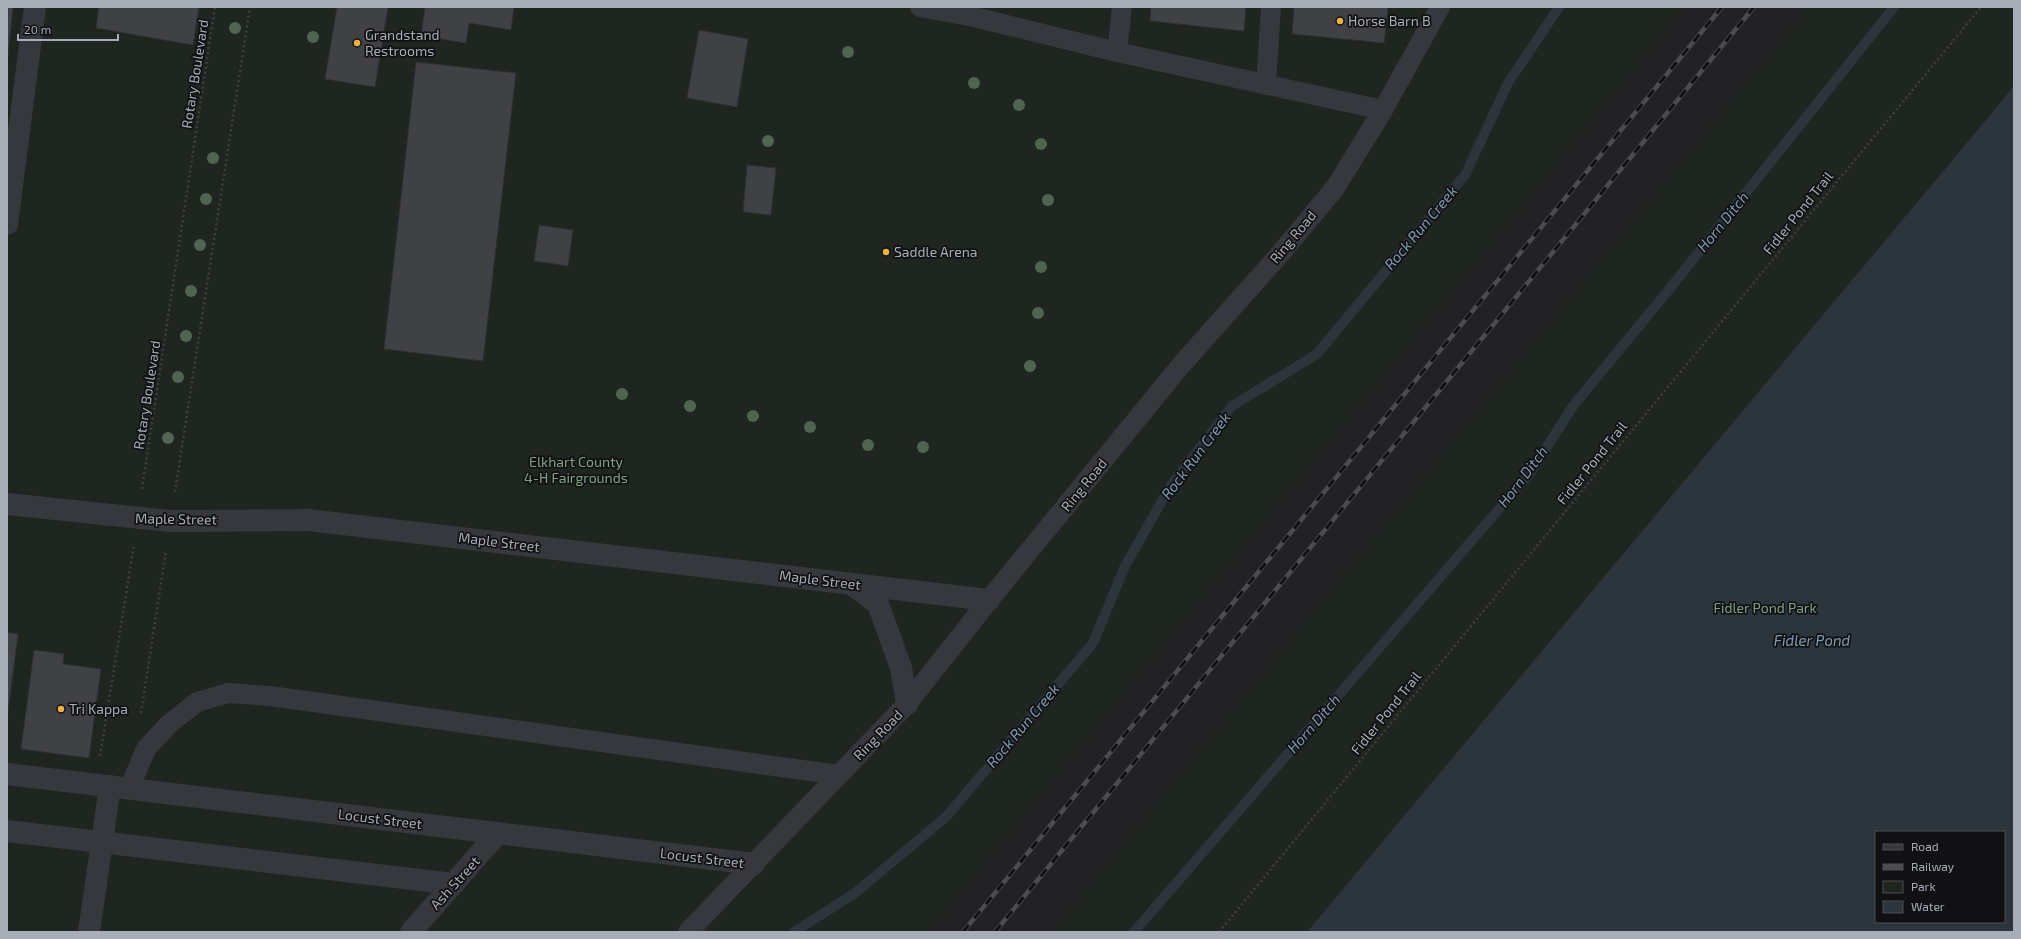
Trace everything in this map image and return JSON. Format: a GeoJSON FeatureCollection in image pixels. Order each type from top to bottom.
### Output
{"type":"FeatureCollection","features":[{"type":"Feature","properties":{"kind":"street"},"geometry":{"type":"LineString","coordinates":[[7,224],[34,7]]}},
{"type":"Feature","properties":{"kind":"street","name":"Maple Street"},"geometry":{"type":"LineString","coordinates":[[7,504],[138,519],[170,521],[308,520],[989,600]]}},
{"type":"Feature","properties":{"kind":"street"},"geometry":{"type":"LineString","coordinates":[[850,584],[878,604],[901,668],[907,704]]}},
{"type":"Feature","properties":{"kind":"street","name":"Locust Street"},"geometry":{"type":"LineString","coordinates":[[7,774],[754,864]]}},
{"type":"Feature","properties":{"kind":"street"},"geometry":{"type":"LineString","coordinates":[[89,932],[111,787]]}},
{"type":"Feature","properties":{"kind":"street"},"geometry":{"type":"LineString","coordinates":[[7,831],[454,884]]}},
{"type":"Feature","properties":{"kind":"street","name":"Ash Street"},"geometry":{"type":"LineString","coordinates":[[411,932],[498,834]]}},
{"type":"Feature","properties":{"kind":"lane"},"geometry":{"type":"LineString","coordinates":[[920,7],[974,17],[1117,52],[1383,110]]}},
{"type":"Feature","properties":{"kind":"lane"},"geometry":{"type":"LineString","coordinates":[[1117,52],[1122,7]]}},
{"type":"Feature","properties":{"kind":"lane"},"geometry":{"type":"LineString","coordinates":[[1266,85],[1271,7]]}},
{"type":"Feature","properties":{"kind":"lane","name":"Ring Road"},"geometry":{"type":"LineString","coordinates":[[688,932],[907,704],[989,600],[1182,364],[1280,254],[1335,188],[1383,110],[1440,7]]}},
{"type":"Feature","properties":{"kind":"lane"},"geometry":{"type":"LineString","coordinates":[[111,787],[169,724],[197,702],[228,693],[270,696],[839,776]]}},
{"type":"Feature","properties":{"kind":"path","name":"Rotary Boulevard"},"geometry":{"type":"LineString","coordinates":[[111,787],[138,519],[215,7]]}},
{"type":"Feature","properties":{"kind":"path"},"geometry":{"type":"LineString","coordinates":[[140,718],[250,7]]}},
{"type":"Feature","properties":{"kind":"path","name":"Fidler Pond Trail"},"geometry":{"type":"LineString","coordinates":[[1219,932],[1981,7]]}},
{"type":"Feature","properties":{"kind":"shaded area"},"geometry":{"type":"Polygon","coordinates":[[[1685,7],[1809,7],[1052,932],[929,932],[1685,7]]]}},
{"type":"Feature","properties":{"kind":"green space","name":"Elkhart County 4-H Fairgrounds"},"geometry":{"type":"Polygon","coordinates":[[[7,7],[1685,7],[929,932],[7,932],[7,7]]]}},
{"type":"Feature","properties":{"kind":"green space","name":"Fidler Pond Park"},"geometry":{"type":"Polygon","coordinates":[[[1809,7],[2014,7],[2014,932],[1052,932],[1809,7]]]}},
{"type":"Feature","properties":{"kind":"water","name":"Fidler Pond"},"geometry":{"type":"Polygon","coordinates":[[[2014,85],[2014,932],[1307,932],[1996,108],[2014,85]]]}},
{"type":"Feature","properties":{"kind":"building"},"geometry":{"type":"Polygon","coordinates":[[[7,7],[13,7],[7,65],[7,7]]]}},
{"type":"Feature","properties":{"kind":"building"},"geometry":{"type":"Polygon","coordinates":[[[99,7],[199,7],[193,45],[96,28],[99,7]]]}},
{"type":"Feature","properties":{"kind":"building","name":"Grandstand Restrooms"},"geometry":{"type":"Polygon","coordinates":[[[337,7],[388,7],[375,87],[325,79],[337,7]]]}},
{"type":"Feature","properties":{"kind":"building"},"geometry":{"type":"Polygon","coordinates":[[[425,7],[514,7],[511,30],[469,23],[466,43],[421,36],[425,7]]]}},
{"type":"Feature","properties":{"kind":"building"},"geometry":{"type":"Polygon","coordinates":[[[1151,7],[1246,7],[1244,31],[1150,21],[1151,7]]]}},
{"type":"Feature","properties":{"kind":"building","name":"Horse Barn B"},"geometry":{"type":"Polygon","coordinates":[[[1294,7],[1388,7],[1384,43],[1292,34],[1294,7]]]}},
{"type":"Feature","properties":{"kind":"building"},"geometry":{"type":"Polygon","coordinates":[[[699,30],[748,39],[737,107],[687,98],[699,30]]]}},
{"type":"Feature","properties":{"kind":"building"},"geometry":{"type":"Polygon","coordinates":[[[416,62],[516,73],[483,361],[384,349],[416,62]]]}},
{"type":"Feature","properties":{"kind":"building"},"geometry":{"type":"Polygon","coordinates":[[[747,165],[776,168],[771,215],[743,212],[747,165]]]}},
{"type":"Feature","properties":{"kind":"building"},"geometry":{"type":"Polygon","coordinates":[[[539,225],[573,230],[568,266],[534,261],[539,225]]]}},
{"type":"Feature","properties":{"kind":"building"},"geometry":{"type":"Polygon","coordinates":[[[7,632],[18,634],[7,720],[7,632]]]}},
{"type":"Feature","properties":{"kind":"building","name":"Tri Kappa"},"geometry":{"type":"Polygon","coordinates":[[[34,650],[64,654],[63,664],[101,669],[89,758],[21,749],[34,650]]]}},
{"type":"Feature","properties":{"kind":"waterway","name":"Rock Run Creek"},"geometry":{"type":"LineString","coordinates":[[794,932],[855,893],[946,817],[1093,643],[1125,566],[1171,485],[1232,406],[1317,354],[1465,175],[1508,83],[1559,7]]}},
{"type":"Feature","properties":{"kind":"waterway","name":"Horn Ditch"},"geometry":{"type":"LineString","coordinates":[[1134,932],[1531,472],[1573,406],[1667,292],[1894,7]]}},
{"type":"Feature","properties":{"kind":"railway"},"geometry":{"type":"LineString","coordinates":[[963,932],[1722,7]]}},
{"type":"Feature","properties":{"kind":"railway"},"geometry":{"type":"LineString","coordinates":[[995,932],[1754,7]]}},
{"type":"Feature","properties":{"kind":"place","name":"Horse Barn B"},"geometry":{"type":"Point","coordinates":[1340,21]}},
{"type":"Feature","properties":{"kind":"place","name":"Grandstand Restrooms"},"geometry":{"type":"Point","coordinates":[357,43]}},
{"type":"Feature","properties":{"kind":"place","name":"Saddle Arena"},"geometry":{"type":"Point","coordinates":[886,252]}},
{"type":"Feature","properties":{"kind":"place","name":"Tri Kappa"},"geometry":{"type":"Point","coordinates":[61,709]}}]}
